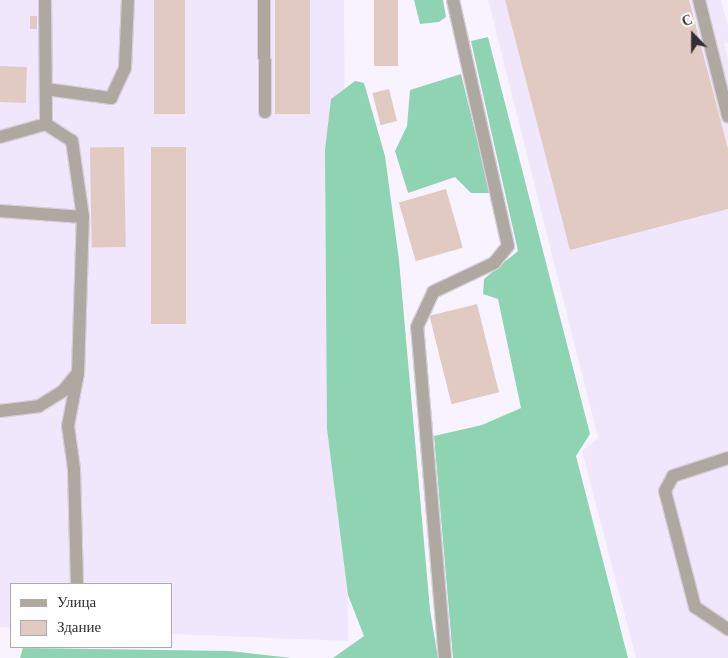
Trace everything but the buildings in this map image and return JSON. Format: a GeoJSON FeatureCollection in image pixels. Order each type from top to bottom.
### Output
{"type":"FeatureCollection","features":[{"type":"Feature","properties":{"kind":"lane"},"geometry":{"type":"LineString","coordinates":[[45,0],[46,124]]}},
{"type":"Feature","properties":{"kind":"lane"},"geometry":{"type":"LineString","coordinates":[[46,89],[111,98],[124,68],[128,0]]}},
{"type":"Feature","properties":{"kind":"lane"},"geometry":{"type":"LineString","coordinates":[[264,0],[264,112]]}},
{"type":"Feature","properties":{"kind":"lane"},"geometry":{"type":"LineString","coordinates":[[445,658],[417,327],[432,292],[494,263],[508,246],[453,0]]}},
{"type":"Feature","properties":{"kind":"lane"},"geometry":{"type":"LineString","coordinates":[[699,0],[728,116]]}},
{"type":"Feature","properties":{"kind":"lane"},"geometry":{"type":"LineString","coordinates":[[0,137],[46,124],[72,141],[83,217],[78,373],[68,426],[74,469],[77,583]]}},
{"type":"Feature","properties":{"kind":"lane"},"geometry":{"type":"LineString","coordinates":[[0,211],[83,217]]}},
{"type":"Feature","properties":{"kind":"lane"},"geometry":{"type":"LineString","coordinates":[[0,411],[39,406],[63,391],[78,373]]}},
{"type":"Feature","properties":{"kind":"lane"},"geometry":{"type":"LineString","coordinates":[[728,458],[673,476],[665,491],[695,607],[728,628]]}},
{"type":"Feature","properties":{"kind":"shaded area"},"geometry":{"type":"Polygon","coordinates":[[[0,0],[344,0],[348,641],[172,634],[172,583],[10,583],[10,628],[0,627],[0,0]]]}},
{"type":"Feature","properties":{"kind":"shaded area"},"geometry":{"type":"Polygon","coordinates":[[[488,0],[721,0],[728,27],[728,43],[724,44],[728,60],[728,658],[636,658],[582,451],[598,438],[488,0]]]}},
{"type":"Feature","properties":{"kind":"green space"},"geometry":{"type":"Polygon","coordinates":[[[414,0],[443,0],[446,17],[439,22],[420,24],[414,0]]]}},
{"type":"Feature","properties":{"kind":"green space"},"geometry":{"type":"Polygon","coordinates":[[[488,37],[590,434],[576,456],[628,658],[453,658],[434,436],[482,425],[521,408],[498,299],[483,294],[484,279],[518,251],[471,41],[488,37]]]}},
{"type":"Feature","properties":{"kind":"green space"},"geometry":{"type":"Polygon","coordinates":[[[461,74],[490,193],[471,193],[455,177],[408,193],[395,151],[407,126],[410,90],[461,74]]]}},
{"type":"Feature","properties":{"kind":"green space"},"geometry":{"type":"Polygon","coordinates":[[[355,81],[364,83],[385,156],[399,260],[430,610],[438,658],[333,658],[364,636],[348,595],[327,429],[325,150],[331,99],[355,81]]]}},
{"type":"Feature","properties":{"kind":"green space"},"geometry":{"type":"Polygon","coordinates":[[[23,648],[230,651],[291,658],[20,658],[23,648]]]}}]}
